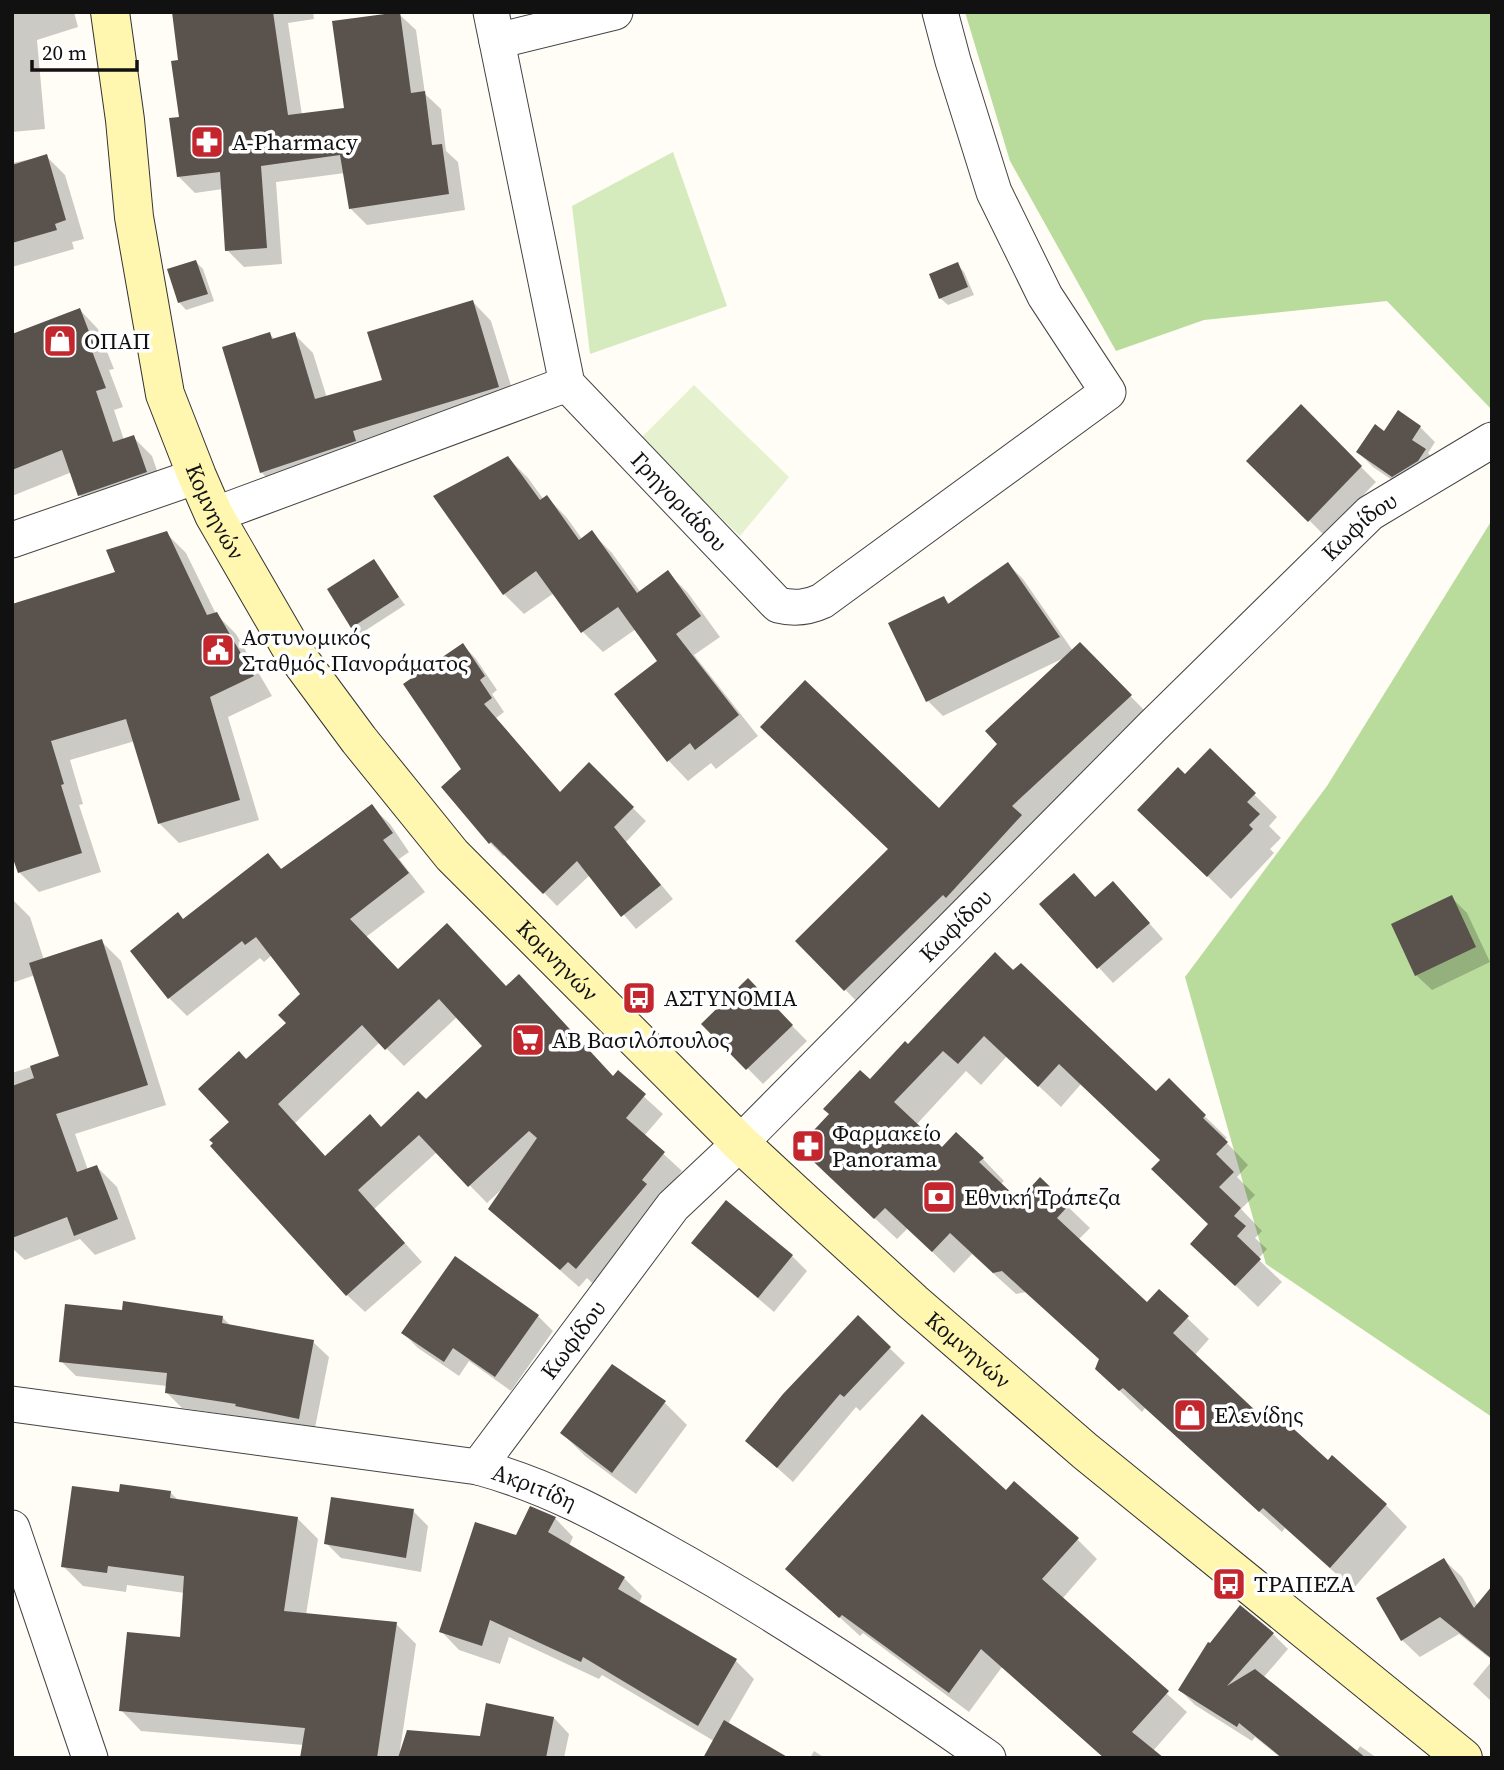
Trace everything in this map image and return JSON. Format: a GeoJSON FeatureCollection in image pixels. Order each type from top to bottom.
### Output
{"type":"FeatureCollection","features":[{"type":"Feature","properties":{"kind":"main road","name":"Κομνηνών"},"geometry":{"type":"LineString","coordinates":[[110,12],[125,120],[134,217],[165,394],[214,515],[291,648],[359,740],[452,855],[740,1143],[913,1302],[1085,1451],[1463,1758]]}},
{"type":"Feature","properties":{"kind":"street"},"geometry":{"type":"LineString","coordinates":[[214,515],[567,384],[494,27],[615,12]]}},
{"type":"Feature","properties":{"kind":"street","name":"Γρηγοριάδου"},"geometry":{"type":"LineString","coordinates":[[567,384],[778,604],[791,608],[811,606],[822,601],[1108,392],[1045,296],[994,192],[940,12]]}},
{"type":"Feature","properties":{"kind":"street","name":"Κωφίδου"},"geometry":{"type":"LineString","coordinates":[[478,1467],[673,1206],[740,1143],[1153,726],[1370,513],[1492,440]]}},
{"type":"Feature","properties":{"kind":"street"},"geometry":{"type":"LineString","coordinates":[[12,540],[197,476]]}},
{"type":"Feature","properties":{"kind":"street","name":"Ακριτίδη"},"geometry":{"type":"LineString","coordinates":[[12,1404],[478,1467],[510,1475],[550,1491],[690,1565],[820,1643],[988,1758]]}},
{"type":"Feature","properties":{"kind":"street"},"geometry":{"type":"LineString","coordinates":[[12,1528],[90,1758]]}},
{"type":"Feature","properties":{"kind":"green space"},"geometry":{"type":"Polygon","coordinates":[[[965,12],[1492,12],[1492,410],[1387,301],[1204,320],[1116,351],[1010,161],[965,12]]]}},
{"type":"Feature","properties":{"kind":"green space"},"geometry":{"type":"Polygon","coordinates":[[[673,152],[727,306],[590,354],[572,206],[673,152]]]}},
{"type":"Feature","properties":{"kind":"green space"},"geometry":{"type":"Polygon","coordinates":[[[694,385],[789,477],[740,536],[639,440],[694,385]]]}},
{"type":"Feature","properties":{"kind":"green space"},"geometry":{"type":"Polygon","coordinates":[[[1492,520],[1492,1417],[1266,1264],[1185,977],[1327,786],[1492,520]]]}},
{"type":"Feature","properties":{"kind":"building"},"geometry":{"type":"Polygon","coordinates":[[[172,12],[273,12],[288,115],[344,108],[332,21],[400,12],[411,93],[425,91],[432,145],[442,144],[449,194],[349,209],[340,155],[261,166],[267,248],[225,251],[220,172],[177,177],[169,118],[179,117],[171,61],[178,60],[172,12]]]}},
{"type":"Feature","properties":{"kind":"building"},"geometry":{"type":"Polygon","coordinates":[[[47,154],[66,220],[55,224],[57,230],[12,243],[12,165],[47,154]]]}},
{"type":"Feature","properties":{"kind":"building"},"geometry":{"type":"Polygon","coordinates":[[[196,260],[208,294],[178,303],[167,269],[196,260]]]}},
{"type":"Feature","properties":{"kind":"building"},"geometry":{"type":"Polygon","coordinates":[[[958,262],[968,287],[939,299],[929,274],[958,262]]]}},
{"type":"Feature","properties":{"kind":"building"},"geometry":{"type":"Polygon","coordinates":[[[473,300],[499,387],[353,431],[356,441],[260,473],[222,347],[270,332],[272,339],[295,332],[315,399],[382,380],[367,332],[473,300]]]}},
{"type":"Feature","properties":{"kind":"building"},"geometry":{"type":"Polygon","coordinates":[[[80,308],[96,350],[92,351],[106,388],[96,391],[113,442],[134,435],[147,472],[78,496],[62,450],[12,470],[12,334],[80,308]]]}},
{"type":"Feature","properties":{"kind":"building"},"geometry":{"type":"Polygon","coordinates":[[[1301,404],[1362,466],[1308,522],[1246,461],[1301,404]]]}},
{"type":"Feature","properties":{"kind":"building"},"geometry":{"type":"Polygon","coordinates":[[[1398,410],[1421,426],[1412,440],[1426,449],[1418,461],[1392,477],[1356,452],[1375,424],[1384,431],[1398,410]]]}},
{"type":"Feature","properties":{"kind":"building"},"geometry":{"type":"Polygon","coordinates":[[[508,456],[540,500],[547,495],[579,540],[592,530],[637,593],[668,570],[701,616],[676,634],[739,715],[695,750],[690,743],[667,762],[614,694],[657,661],[618,607],[581,633],[536,571],[503,595],[433,496],[508,456]]]}},
{"type":"Feature","properties":{"kind":"building"},"geometry":{"type":"Polygon","coordinates":[[[167,531],[207,615],[217,612],[254,676],[210,697],[240,800],[158,824],[126,719],[51,741],[82,853],[18,873],[12,856],[12,604],[115,572],[106,550],[167,531]]]}},
{"type":"Feature","properties":{"kind":"building"},"geometry":{"type":"Polygon","coordinates":[[[374,559],[399,597],[351,628],[327,589],[374,559]]]}},
{"type":"Feature","properties":{"kind":"building"},"geometry":{"type":"Polygon","coordinates":[[[1008,562],[1060,637],[926,702],[888,623],[944,596],[948,604],[1008,562]]]}},
{"type":"Feature","properties":{"kind":"building"},"geometry":{"type":"Polygon","coordinates":[[[1080,642],[1132,695],[1012,806],[1022,815],[946,898],[943,895],[844,991],[795,941],[888,849],[760,727],[805,680],[939,808],[997,744],[985,731],[1080,642]]]}},
{"type":"Feature","properties":{"kind":"building"},"geometry":{"type":"Polygon","coordinates":[[[463,643],[485,676],[480,680],[492,698],[484,704],[560,792],[589,762],[634,807],[614,827],[661,885],[621,917],[577,861],[543,894],[491,842],[489,844],[441,787],[461,769],[403,684],[463,643]]]}},
{"type":"Feature","properties":{"kind":"building"},"geometry":{"type":"Polygon","coordinates":[[[1210,748],[1256,793],[1247,802],[1260,814],[1249,825],[1253,829],[1207,877],[1137,810],[1178,767],[1185,774],[1210,748]]]}},
{"type":"Feature","properties":{"kind":"building"},"geometry":{"type":"Polygon","coordinates":[[[372,804],[393,833],[383,840],[409,873],[350,919],[398,969],[447,923],[506,986],[519,974],[613,1076],[618,1070],[646,1094],[626,1118],[665,1152],[642,1180],[647,1184],[576,1269],[568,1262],[560,1270],[488,1209],[537,1138],[529,1131],[468,1187],[419,1135],[358,1190],[405,1243],[346,1296],[210,1146],[213,1143],[209,1140],[229,1122],[198,1089],[239,1051],[246,1059],[286,1023],[278,1015],[300,994],[256,937],[245,945],[242,941],[168,999],[130,951],[178,912],[183,919],[268,853],[281,869],[372,804]],[[439,999],[385,1050],[362,1025],[278,1104],[325,1156],[370,1114],[381,1127],[418,1091],[426,1099],[482,1046],[439,999]]]}},
{"type":"Feature","properties":{"kind":"building"},"geometry":{"type":"Polygon","coordinates":[[[1074,873],[1095,897],[1113,881],[1150,923],[1097,969],[1039,904],[1074,873]]]}},
{"type":"Feature","properties":{"kind":"building"},"geometry":{"type":"Polygon","coordinates":[[[1452,895],[1476,947],[1415,976],[1391,924],[1452,895]]]}},
{"type":"Feature","properties":{"kind":"building"},"geometry":{"type":"Polygon","coordinates":[[[102,939],[148,1085],[56,1114],[77,1172],[97,1165],[118,1219],[74,1236],[67,1217],[12,1238],[12,1086],[34,1078],[30,1066],[59,1056],[29,963],[102,939]]]}},
{"type":"Feature","properties":{"kind":"building"},"geometry":{"type":"Polygon","coordinates":[[[995,952],[1013,970],[1021,963],[1156,1091],[1169,1078],[1206,1115],[1203,1118],[1228,1142],[1216,1154],[1234,1172],[1219,1187],[1241,1208],[1234,1216],[1246,1226],[1237,1236],[1261,1259],[1235,1286],[1190,1244],[1208,1224],[1151,1169],[1160,1160],[1059,1064],[1038,1087],[984,1036],[958,1064],[943,1051],[894,1102],[942,1147],[956,1132],[984,1158],[979,1162],[1019,1200],[1040,1177],[1069,1205],[1057,1218],[1147,1302],[1159,1289],[1189,1316],[1173,1333],[1258,1413],[1266,1404],[1328,1460],[1332,1455],[1387,1504],[1330,1568],[1263,1508],[1259,1512],[1123,1388],[1119,1391],[1095,1369],[1099,1359],[1002,1271],[993,1273],[950,1233],[932,1252],[885,1208],[874,1219],[798,1147],[829,1114],[823,1109],[860,1070],[870,1079],[905,1041],[908,1044],[995,952]]]}},
{"type":"Feature","properties":{"kind":"building"},"geometry":{"type":"Polygon","coordinates":[[[748,978],[793,1025],[746,1070],[701,1024],[748,978]]]}},
{"type":"Feature","properties":{"kind":"building"},"geometry":{"type":"Polygon","coordinates":[[[726,1200],[793,1255],[758,1298],[691,1243],[726,1200]]]}},
{"type":"Feature","properties":{"kind":"building"},"geometry":{"type":"Polygon","coordinates":[[[455,1256],[539,1315],[495,1377],[453,1348],[444,1362],[401,1333],[455,1256]]]}},
{"type":"Feature","properties":{"kind":"building"},"geometry":{"type":"Polygon","coordinates":[[[123,1301],[223,1316],[222,1323],[314,1340],[299,1419],[235,1406],[236,1404],[165,1393],[167,1373],[59,1362],[65,1304],[122,1310],[123,1301]]]}},
{"type":"Feature","properties":{"kind":"building"},"geometry":{"type":"Polygon","coordinates":[[[858,1315],[891,1347],[844,1397],[840,1394],[777,1468],[745,1441],[783,1394],[858,1315]]]}},
{"type":"Feature","properties":{"kind":"building"},"geometry":{"type":"Polygon","coordinates":[[[612,1364],[666,1401],[612,1473],[560,1433],[612,1364]]]}},
{"type":"Feature","properties":{"kind":"building"},"geometry":{"type":"Polygon","coordinates":[[[922,1414],[1006,1490],[1014,1481],[1079,1538],[1042,1579],[1169,1691],[1132,1732],[1164,1758],[1104,1758],[981,1649],[949,1693],[842,1615],[839,1618],[785,1569],[922,1414]]]}},
{"type":"Feature","properties":{"kind":"building"},"geometry":{"type":"Polygon","coordinates":[[[120,1484],[171,1491],[170,1498],[298,1517],[284,1611],[397,1622],[377,1758],[300,1758],[305,1728],[119,1711],[127,1632],[180,1637],[184,1576],[108,1566],[107,1573],[61,1567],[72,1486],[119,1492],[120,1484]]]}},
{"type":"Feature","properties":{"kind":"building"},"geometry":{"type":"Polygon","coordinates":[[[331,1497],[414,1509],[406,1558],[324,1544],[331,1497]]]}},
{"type":"Feature","properties":{"kind":"building"},"geometry":{"type":"Polygon","coordinates":[[[530,1506],[556,1517],[548,1532],[625,1577],[618,1589],[737,1659],[698,1726],[583,1657],[581,1662],[490,1620],[482,1646],[439,1632],[475,1522],[516,1535],[530,1506]]]}},
{"type":"Feature","properties":{"kind":"building"},"geometry":{"type":"Polygon","coordinates":[[[1444,1558],[1474,1608],[1492,1586],[1492,1659],[1440,1617],[1401,1641],[1376,1598],[1444,1558]]]}},
{"type":"Feature","properties":{"kind":"building"},"geometry":{"type":"Polygon","coordinates":[[[1240,1605],[1274,1633],[1227,1686],[1255,1669],[1366,1758],[1282,1758],[1239,1723],[1237,1727],[1178,1690],[1208,1642],[1210,1643],[1240,1605]]]}},
{"type":"Feature","properties":{"kind":"building"},"geometry":{"type":"Polygon","coordinates":[[[486,1703],[554,1717],[546,1758],[398,1758],[407,1730],[480,1736],[486,1703]]]}},
{"type":"Feature","properties":{"kind":"building"},"geometry":{"type":"Polygon","coordinates":[[[724,1720],[789,1758],[703,1758],[724,1720]]]}},
{"type":"Feature","properties":{"kind":"place","name":"A-Pharmacy"},"geometry":{"type":"Point","coordinates":[207,142]}},
{"type":"Feature","properties":{"kind":"place","name":"ΟΠΑΠ"},"geometry":{"type":"Point","coordinates":[60,341]}},
{"type":"Feature","properties":{"kind":"place","name":"Αστυνομικός Σταθμός Πανοράματος"},"geometry":{"type":"Point","coordinates":[218,650]}},
{"type":"Feature","properties":{"kind":"place","name":"ΑΣΤΥΝΟΜΙΑ"},"geometry":{"type":"Point","coordinates":[639,998]}},
{"type":"Feature","properties":{"kind":"place","name":"ΑΒ Βασιλόπουλος"},"geometry":{"type":"Point","coordinates":[528,1040]}},
{"type":"Feature","properties":{"kind":"place","name":"Φαρμακείο Panorama"},"geometry":{"type":"Point","coordinates":[808,1146]}},
{"type":"Feature","properties":{"kind":"place","name":"Εθνική Τράπεζα"},"geometry":{"type":"Point","coordinates":[939,1197]}},
{"type":"Feature","properties":{"kind":"place","name":"Ελενίδης"},"geometry":{"type":"Point","coordinates":[1190,1415]}},
{"type":"Feature","properties":{"kind":"place","name":"ΤΡΑΠΕΖΑ"},"geometry":{"type":"Point","coordinates":[1229,1584]}}]}
